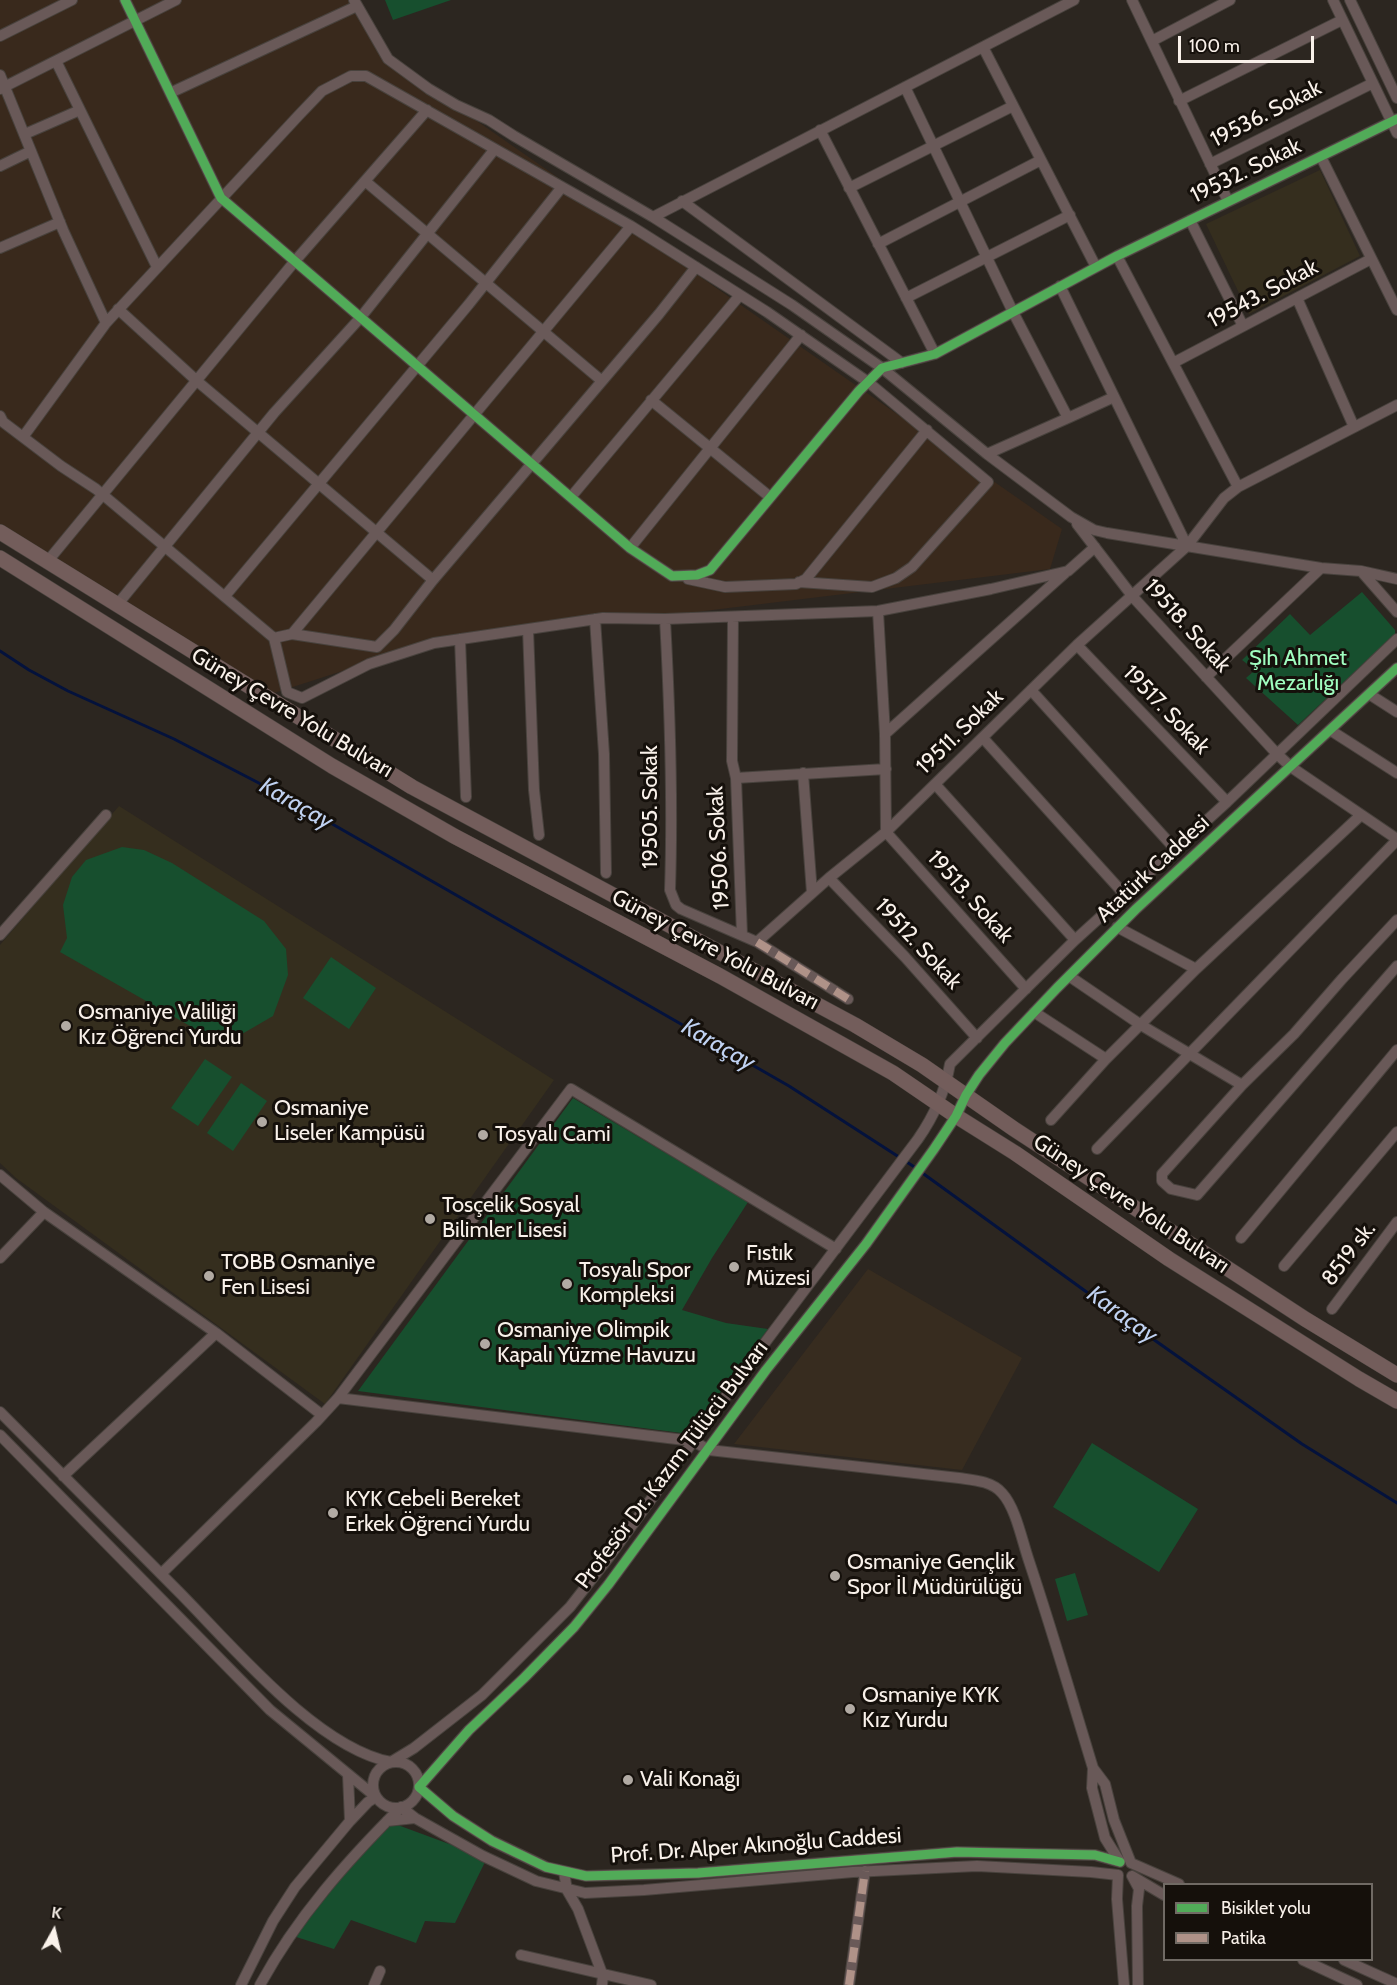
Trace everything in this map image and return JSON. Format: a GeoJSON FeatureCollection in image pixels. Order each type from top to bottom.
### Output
{"type":"FeatureCollection","features":[{"type":"Feature","properties":{"kind":"highway","name":"Güney Çevre Yolu Bulvarı"},"geometry":{"type":"LineString","coordinates":[[0,532],[412,787],[855,1025],[947,1082],[1014,1130],[1305,1319],[1397,1375]]}},
{"type":"Feature","properties":{"kind":"highway","name":"Güney Çevre Yolu Bulvarı"},"geometry":{"type":"LineString","coordinates":[[0,558],[322,760],[454,836],[720,976],[893,1073],[1007,1147],[1169,1258],[1397,1401]]}},
{"type":"Feature","properties":{"kind":"street"},"geometry":{"type":"LineString","coordinates":[[0,36],[72,0]]}},
{"type":"Feature","properties":{"kind":"street"},"geometry":{"type":"LineString","coordinates":[[125,0],[221,198],[630,548],[672,576],[724,586],[796,584],[806,579],[927,430]]}},
{"type":"Feature","properties":{"kind":"street"},"geometry":{"type":"LineString","coordinates":[[3,88],[176,0]]}},
{"type":"Feature","properties":{"kind":"street"},"geometry":{"type":"LineString","coordinates":[[653,217],[1074,0]]}},
{"type":"Feature","properties":{"kind":"street"},"geometry":{"type":"LineString","coordinates":[[1132,0],[1228,201]]}},
{"type":"Feature","properties":{"kind":"street"},"geometry":{"type":"LineString","coordinates":[[1152,41],[1230,0]]}},
{"type":"Feature","properties":{"kind":"street"},"geometry":{"type":"LineString","coordinates":[[1333,0],[1395,125]]}},
{"type":"Feature","properties":{"kind":"street"},"geometry":{"type":"LineString","coordinates":[[1350,0],[1397,98]]}},
{"type":"Feature","properties":{"kind":"street"},"geometry":{"type":"LineString","coordinates":[[170,93],[356,3],[388,59],[424,86],[456,105],[489,120],[653,217],[786,302],[882,368],[987,454],[1071,517],[1093,539],[1187,546],[1396,578]]}},
{"type":"Feature","properties":{"kind":"street"},"geometry":{"type":"LineString","coordinates":[[1179,101],[1342,20]]}},
{"type":"Feature","properties":{"kind":"street"},"geometry":{"type":"LineString","coordinates":[[983,47],[1096,267]]}},
{"type":"Feature","properties":{"kind":"street"},"geometry":{"type":"LineString","coordinates":[[56,61],[157,267]]}},
{"type":"Feature","properties":{"kind":"street"},"geometry":{"type":"LineString","coordinates":[[0,75],[3,88],[25,134],[60,222],[106,323]]}},
{"type":"Feature","properties":{"kind":"street"},"geometry":{"type":"LineString","coordinates":[[23,437],[118,309],[322,91],[351,76],[366,76],[631,226],[740,295],[868,382],[988,482],[912,567],[896,578],[872,587],[800,582]]}},
{"type":"Feature","properties":{"kind":"street","name":"19536. Sokak"},"geometry":{"type":"LineString","coordinates":[[1210,164],[1373,82]]}},
{"type":"Feature","properties":{"kind":"street"},"geometry":{"type":"LineString","coordinates":[[905,87],[1012,312],[1068,418]]}},
{"type":"Feature","properties":{"kind":"street"},"geometry":{"type":"LineString","coordinates":[[849,188],[1013,106]]}},
{"type":"Feature","properties":{"kind":"street"},"geometry":{"type":"LineString","coordinates":[[25,134],[80,110]]}},
{"type":"Feature","properties":{"kind":"street"},"geometry":{"type":"LineString","coordinates":[[47,562],[296,261],[427,110]]}},
{"type":"Feature","properties":{"kind":"street","name":"19532. Sokak"},"geometry":{"type":"LineString","coordinates":[[882,368],[935,354],[1117,256],[1320,157],[1395,125]]}},
{"type":"Feature","properties":{"kind":"street"},"geometry":{"type":"LineString","coordinates":[[820,130],[935,354]]}},
{"type":"Feature","properties":{"kind":"street"},"geometry":{"type":"LineString","coordinates":[[117,605],[274,413],[361,317],[494,150]]}},
{"type":"Feature","properties":{"kind":"street"},"geometry":{"type":"LineString","coordinates":[[0,166],[31,151]]}},
{"type":"Feature","properties":{"kind":"street"},"geometry":{"type":"LineString","coordinates":[[1320,157],[1397,310]]}},
{"type":"Feature","properties":{"kind":"street"},"geometry":{"type":"LineString","coordinates":[[878,244],[1041,160]]}},
{"type":"Feature","properties":{"kind":"street"},"geometry":{"type":"LineString","coordinates":[[365,181],[484,284],[602,381]]}},
{"type":"Feature","properties":{"kind":"street"},"geometry":{"type":"LineString","coordinates":[[225,596],[320,485],[562,187]]}},
{"type":"Feature","properties":{"kind":"street"},"geometry":{"type":"LineString","coordinates":[[682,201],[902,363]]}},
{"type":"Feature","properties":{"kind":"street"},"geometry":{"type":"LineString","coordinates":[[906,298],[1070,215]]}},
{"type":"Feature","properties":{"kind":"street"},"geometry":{"type":"LineString","coordinates":[[1190,220],[1243,326]]}},
{"type":"Feature","properties":{"kind":"street"},"geometry":{"type":"LineString","coordinates":[[0,248],[60,222]]}},
{"type":"Feature","properties":{"kind":"street"},"geometry":{"type":"LineString","coordinates":[[292,634],[631,226]]}},
{"type":"Feature","properties":{"kind":"street"},"geometry":{"type":"LineString","coordinates":[[1117,256],[1238,488]]}},
{"type":"Feature","properties":{"kind":"street","name":"19543. Sokak"},"geometry":{"type":"LineString","coordinates":[[1173,363],[1371,259]]}},
{"type":"Feature","properties":{"kind":"street"},"geometry":{"type":"LineString","coordinates":[[274,638],[292,634],[377,647],[394,630],[433,580],[659,314],[696,267]]}},
{"type":"Feature","properties":{"kind":"street"},"geometry":{"type":"LineString","coordinates":[[1060,286],[1187,546]]}},
{"type":"Feature","properties":{"kind":"street"},"geometry":{"type":"LineString","coordinates":[[786,302],[800,288]]}},
{"type":"Feature","properties":{"kind":"street"},"geometry":{"type":"LineString","coordinates":[[571,497],[740,295]]}},
{"type":"Feature","properties":{"kind":"street"},"geometry":{"type":"LineString","coordinates":[[1297,298],[1354,427]]}},
{"type":"Feature","properties":{"kind":"street"},"geometry":{"type":"LineString","coordinates":[[118,309],[197,381],[433,580]]}},
{"type":"Feature","properties":{"kind":"street"},"geometry":{"type":"LineString","coordinates":[[630,548],[801,335]]}},
{"type":"Feature","properties":{"kind":"street"},"geometry":{"type":"LineString","coordinates":[[672,576],[697,575],[710,570],[882,368]]}},
{"type":"Feature","properties":{"kind":"street"},"geometry":{"type":"LineString","coordinates":[[987,454],[1114,397]]}},
{"type":"Feature","properties":{"kind":"street"},"geometry":{"type":"LineString","coordinates":[[651,400],[770,497]]}},
{"type":"Feature","properties":{"kind":"street","name":"19511. Sokak"},"geometry":{"type":"LineString","coordinates":[[757,942],[812,892],[886,832],[1077,645],[1187,546],[1224,498],[1238,488],[1397,405]]}},
{"type":"Feature","properties":{"kind":"street"},"geometry":{"type":"LineString","coordinates":[[0,417],[3,422],[104,495],[274,638],[287,692],[302,698],[369,664],[434,643],[595,619],[665,619],[878,611],[1068,571]]}},
{"type":"Feature","properties":{"kind":"street"},"geometry":{"type":"LineString","coordinates":[[885,734],[1068,571],[1093,539]]}},
{"type":"Feature","properties":{"kind":"street","name":"19518. Sokak"},"geometry":{"type":"LineString","coordinates":[[1093,539],[1133,597],[1277,754],[1291,767],[1397,840]]}},
{"type":"Feature","properties":{"kind":"street"},"geometry":{"type":"LineString","coordinates":[[1206,677],[1322,567]]}},
{"type":"Feature","properties":{"kind":"street"},"geometry":{"type":"LineString","coordinates":[[1360,571],[1397,612]]}},
{"type":"Feature","properties":{"kind":"street"},"geometry":{"type":"LineString","coordinates":[[878,611],[885,734],[886,832]]}},
{"type":"Feature","properties":{"kind":"street","name":"19506. Sokak"},"geometry":{"type":"LineString","coordinates":[[733,617],[732,761],[736,778],[742,935]]}},
{"type":"Feature","properties":{"kind":"street"},"geometry":{"type":"LineString","coordinates":[[595,619],[603,754],[606,873]]}},
{"type":"Feature","properties":{"kind":"street","name":"19505. Sokak"},"geometry":{"type":"LineString","coordinates":[[665,619],[672,776],[670,890],[676,905],[757,942],[848,999]]}},
{"type":"Feature","properties":{"kind":"street"},"geometry":{"type":"LineString","coordinates":[[528,629],[534,790],[539,836]]}},
{"type":"Feature","properties":{"kind":"street"},"geometry":{"type":"LineString","coordinates":[[460,639],[466,796]]}},
{"type":"Feature","properties":{"kind":"street","name":"Atatürk Caddesi"},"geometry":{"type":"LineString","coordinates":[[918,1139],[933,1118],[947,1082],[950,1064],[1075,940],[1227,802],[1397,639]]}},
{"type":"Feature","properties":{"kind":"street","name":"19517. Sokak"},"geometry":{"type":"LineString","coordinates":[[1077,645],[1227,802]]}},
{"type":"Feature","properties":{"kind":"street","name":"Atatürk Caddesi"},"geometry":{"type":"LineString","coordinates":[[934,1149],[956,1116],[966,1095],[1005,1043],[1034,1012],[1118,927],[1397,668]]}},
{"type":"Feature","properties":{"kind":"street"},"geometry":{"type":"LineString","coordinates":[[1031,690],[1175,849]]}},
{"type":"Feature","properties":{"kind":"street"},"geometry":{"type":"LineString","coordinates":[[1369,694],[1397,712]]}},
{"type":"Feature","properties":{"kind":"street"},"geometry":{"type":"LineString","coordinates":[[1330,730],[1397,773]]}},
{"type":"Feature","properties":{"kind":"street"},"geometry":{"type":"LineString","coordinates":[[982,738],[1124,894]]}},
{"type":"Feature","properties":{"kind":"street"},"geometry":{"type":"LineString","coordinates":[[736,778],[886,769]]}},
{"type":"Feature","properties":{"kind":"street"},"geometry":{"type":"LineString","coordinates":[[803,774],[812,892]]}},
{"type":"Feature","properties":{"kind":"street"},"geometry":{"type":"LineString","coordinates":[[934,784],[1075,940]]}},
{"type":"Feature","properties":{"kind":"street"},"geometry":{"type":"LineString","coordinates":[[0,935],[106,815]]}},
{"type":"Feature","properties":{"kind":"street"},"geometry":{"type":"LineString","coordinates":[[1051,1120],[1107,1059],[1196,969],[1361,815]]}},
{"type":"Feature","properties":{"kind":"street","name":"19513. Sokak"},"geometry":{"type":"LineString","coordinates":[[886,832],[1026,989]]}},
{"type":"Feature","properties":{"kind":"street"},"geometry":{"type":"LineString","coordinates":[[1097,1149],[1397,840]]}},
{"type":"Feature","properties":{"kind":"street","name":"19512. Sokak"},"geometry":{"type":"LineString","coordinates":[[829,878],[977,1038]]}},
{"type":"Feature","properties":{"kind":"street"},"geometry":{"type":"LineString","coordinates":[[1397,920],[1294,1034],[1242,1085],[1162,1174],[1162,1181],[1171,1189],[1197,1195],[1397,966]]}},
{"type":"Feature","properties":{"kind":"street"},"geometry":{"type":"LineString","coordinates":[[1118,927],[1196,969]]}},
{"type":"Feature","properties":{"kind":"street"},"geometry":{"type":"LineString","coordinates":[[1069,976],[1141,1024],[1242,1085]]}},
{"type":"Feature","properties":{"kind":"street"},"geometry":{"type":"LineString","coordinates":[[1034,1012],[1107,1059]]}},
{"type":"Feature","properties":{"kind":"street"},"geometry":{"type":"LineString","coordinates":[[1241,1238],[1397,1050]]}},
{"type":"Feature","properties":{"kind":"street"},"geometry":{"type":"LineString","coordinates":[[161,1574],[338,1398],[571,1089],[836,1250]]}},
{"type":"Feature","properties":{"kind":"street"},"geometry":{"type":"LineString","coordinates":[[1284,1266],[1397,1132]]}},
{"type":"Feature","properties":{"kind":"street","name":"Profesör Dr. Kazım Tülücü Bulvarı"},"geometry":{"type":"LineString","coordinates":[[391,1762],[414,1748],[482,1695],[570,1607],[609,1557],[766,1340],[918,1139]]}},
{"type":"Feature","properties":{"kind":"street","name":"Profesör Dr. Kazım Tülücü Bulvarı"},"geometry":{"type":"LineString","coordinates":[[419,1786],[469,1730],[574,1627],[608,1585],[766,1370],[866,1244],[934,1149]]}},
{"type":"Feature","properties":{"kind":"street"},"geometry":{"type":"LineString","coordinates":[[0,1175],[44,1212],[216,1333],[322,1415]]}},
{"type":"Feature","properties":{"kind":"street"},"geometry":{"type":"LineString","coordinates":[[0,1257],[44,1212]]}},
{"type":"Feature","properties":{"kind":"street","name":"8519 sk."},"geometry":{"type":"LineString","coordinates":[[1332,1309],[1397,1222]]}},
{"type":"Feature","properties":{"kind":"street"},"geometry":{"type":"LineString","coordinates":[[63,1476],[216,1333]]}},
{"type":"Feature","properties":{"kind":"street"},"geometry":{"type":"LineString","coordinates":[[338,1398],[693,1441],[709,1450],[959,1478],[987,1483],[1001,1491],[1015,1520],[1047,1614],[1093,1768],[1092,1788],[1107,1842],[1134,1868],[1132,1876],[1139,1889],[1137,1906],[1138,1985]]}},
{"type":"Feature","properties":{"kind":"street"},"geometry":{"type":"LineString","coordinates":[[0,1412],[245,1660],[301,1713],[350,1747],[379,1760],[398,1762],[411,1767],[416,1773],[419,1786],[413,1800],[401,1807],[341,1868],[276,1954],[260,1985]]}},
{"type":"Feature","properties":{"kind":"street"},"geometry":{"type":"LineString","coordinates":[[0,1435],[270,1710],[384,1805],[401,1807]]}},
{"type":"Feature","properties":{"kind":"street"},"geometry":{"type":"LineString","coordinates":[[376,1797],[373,1783],[375,1776],[378,1770],[391,1762]]}},
{"type":"Feature","properties":{"kind":"street"},"geometry":{"type":"LineString","coordinates":[[1093,1768],[1105,1784],[1126,1862]]}},
{"type":"Feature","properties":{"kind":"street"},"geometry":{"type":"LineString","coordinates":[[434,1771],[434,1799]]}},
{"type":"Feature","properties":{"kind":"street"},"geometry":{"type":"LineString","coordinates":[[348,1775],[350,1821]]}},
{"type":"Feature","properties":{"kind":"street","name":"Prof. Dr. Alper Akınoğlu Caddesi"},"geometry":{"type":"LineString","coordinates":[[419,1786],[453,1816],[492,1841],[546,1867],[586,1876],[698,1873],[957,1852],[1095,1855],[1126,1862],[1177,1883]]}},
{"type":"Feature","properties":{"kind":"street"},"geometry":{"type":"LineString","coordinates":[[241,1985],[273,1921],[295,1887],[350,1821],[376,1797]]}},
{"type":"Feature","properties":{"kind":"street","name":"Prof. Dr. Alper Akınoğlu Caddesi"},"geometry":{"type":"LineString","coordinates":[[401,1807],[415,1818],[483,1856],[536,1881],[585,1893],[865,1871],[977,1866],[1106,1874],[1118,1880],[1132,1876]]}},
{"type":"Feature","properties":{"kind":"street"},"geometry":{"type":"LineString","coordinates":[[387,1821],[415,1818]]}},
{"type":"Feature","properties":{"kind":"street"},"geometry":{"type":"LineString","coordinates":[[1095,1855],[1107,1842]]}},
{"type":"Feature","properties":{"kind":"street"},"geometry":{"type":"LineString","coordinates":[[1124,1985],[1116,1870],[1126,1862]]}},
{"type":"Feature","properties":{"kind":"street"},"geometry":{"type":"LineString","coordinates":[[849,1985],[865,1871]]}},
{"type":"Feature","properties":{"kind":"street"},"geometry":{"type":"LineString","coordinates":[[564,1872],[567,1890],[578,1909],[602,1980]]}},
{"type":"Feature","properties":{"kind":"street"},"geometry":{"type":"LineString","coordinates":[[1132,1876],[1163,1894]]}},
{"type":"Feature","properties":{"kind":"street"},"geometry":{"type":"LineString","coordinates":[[1139,1889],[1151,1887]]}},
{"type":"Feature","properties":{"kind":"street"},"geometry":{"type":"LineString","coordinates":[[521,1955],[602,1980],[651,1985]]}},
{"type":"Feature","properties":{"kind":"street"},"geometry":{"type":"LineString","coordinates":[[1307,1961],[1357,1985]]}},
{"type":"Feature","properties":{"kind":"street"},"geometry":{"type":"LineString","coordinates":[[1348,1961],[1397,1984]]}},
{"type":"Feature","properties":{"kind":"street"},"geometry":{"type":"LineString","coordinates":[[374,1985],[380,1971]]}},
{"type":"Feature","properties":{"kind":"shaded area"},"geometry":{"type":"Polygon","coordinates":[[[0,0],[355,0],[388,59],[1062,529],[1050,569],[523,633],[389,656],[271,694],[0,525],[0,0]]]}},
{"type":"Feature","properties":{"kind":"shaded area"},"geometry":{"type":"Polygon","coordinates":[[[1320,170],[1360,256],[1249,314],[1206,224],[1320,170]]]}},
{"type":"Feature","properties":{"kind":"shaded area","name":"Osmaniye Liseler Kampüsü"},"geometry":{"type":"Polygon","coordinates":[[[119,806],[554,1080],[325,1404],[16,1178],[0,1163],[0,945],[119,806]]]}},
{"type":"Feature","properties":{"kind":"shaded area"},"geometry":{"type":"Polygon","coordinates":[[[868,1269],[1022,1358],[962,1470],[734,1444],[868,1269]]]}},
{"type":"Feature","properties":{"kind":"green space"},"geometry":{"type":"Polygon","coordinates":[[[385,0],[451,0],[393,20],[385,0]]]}},
{"type":"Feature","properties":{"kind":"green space","name":"Şıh Ahmet Mezarlığı"},"geometry":{"type":"Polygon","coordinates":[[[1362,592],[1395,630],[1395,634],[1298,725],[1246,678],[1255,670],[1242,660],[1290,614],[1310,635],[1362,592]]]}},
{"type":"Feature","properties":{"kind":"green space"},"geometry":{"type":"Polygon","coordinates":[[[122,847],[144,850],[172,863],[264,921],[286,949],[288,975],[273,1016],[242,1034],[214,1034],[213,1039],[60,952],[67,938],[63,905],[72,877],[86,860],[122,847]]]}},
{"type":"Feature","properties":{"kind":"green space"},"geometry":{"type":"Polygon","coordinates":[[[331,957],[376,988],[349,1029],[303,998],[331,957]]]}},
{"type":"Feature","properties":{"kind":"green space"},"geometry":{"type":"Polygon","coordinates":[[[205,1059],[232,1077],[198,1126],[171,1108],[205,1059]]]}},
{"type":"Feature","properties":{"kind":"green space"},"geometry":{"type":"Polygon","coordinates":[[[241,1083],[267,1101],[233,1151],[207,1133],[241,1083]]]}},
{"type":"Feature","properties":{"kind":"green space","name":"Tosyalı Spor Kompleksi"},"geometry":{"type":"Polygon","coordinates":[[[573,1098],[748,1202],[682,1310],[726,1323],[768,1329],[689,1434],[358,1391],[573,1098]]]}},
{"type":"Feature","properties":{"kind":"green space"},"geometry":{"type":"Polygon","coordinates":[[[1092,1443],[1198,1509],[1159,1572],[1053,1507],[1092,1443]]]}},
{"type":"Feature","properties":{"kind":"green space"},"geometry":{"type":"Polygon","coordinates":[[[1075,1573],[1088,1615],[1067,1621],[1055,1579],[1075,1573]]]}},
{"type":"Feature","properties":{"kind":"green space"},"geometry":{"type":"Polygon","coordinates":[[[387,1821],[460,1848],[485,1862],[455,1923],[425,1921],[416,1943],[351,1920],[334,1949],[290,1935],[387,1821]]]}},
{"type":"Feature","properties":{"kind":"waterway","name":"Karaçay"},"geometry":{"type":"LineString","coordinates":[[0,651],[68,691],[174,739],[280,794],[789,1086],[916,1168]]}},
{"type":"Feature","properties":{"kind":"waterway","name":"Karaçay"},"geometry":{"type":"LineString","coordinates":[[921,1172],[1302,1444],[1397,1503]]}},
{"type":"Feature","properties":{"kind":"marked path"},"geometry":{"type":"LineString","coordinates":[[757,942],[848,999]]}},
{"type":"Feature","properties":{"kind":"marked path"},"geometry":{"type":"LineString","coordinates":[[849,1985],[865,1871]]}},
{"type":"Feature","properties":{"kind":"cycle path"},"geometry":{"type":"LineString","coordinates":[[125,0],[221,198],[630,548],[672,576],[697,575],[710,570],[859,391],[882,368],[935,354],[1117,256],[1397,119]]}},
{"type":"Feature","properties":{"kind":"cycle path"},"geometry":{"type":"LineString","coordinates":[[1120,1862],[1095,1855],[957,1852],[698,1873],[586,1876],[546,1867],[492,1841],[453,1816],[419,1787],[469,1730],[574,1627],[608,1585],[766,1370],[866,1244],[934,1149],[979,1075],[1005,1043],[1136,909],[1397,668]]}},
{"type":"Feature","properties":{"kind":"place","name":"Osmaniye Valiliği Kız Öğrenci Yurdu"},"geometry":{"type":"Point","coordinates":[66,1026]}},
{"type":"Feature","properties":{"kind":"place","name":"Osmaniye Liseler Kampüsü"},"geometry":{"type":"Point","coordinates":[262,1122]}},
{"type":"Feature","properties":{"kind":"place","name":"Tosyalı Cami"},"geometry":{"type":"Point","coordinates":[483,1135]}},
{"type":"Feature","properties":{"kind":"place","name":"Tosçelik Sosyal Bilimler Lisesi"},"geometry":{"type":"Point","coordinates":[430,1219]}},
{"type":"Feature","properties":{"kind":"place","name":"Fıstık Müzesi"},"geometry":{"type":"Point","coordinates":[734,1267]}},
{"type":"Feature","properties":{"kind":"place","name":"TOBB Osmaniye Fen Lisesi"},"geometry":{"type":"Point","coordinates":[209,1276]}},
{"type":"Feature","properties":{"kind":"place","name":"Tosyalı Spor Kompleksi"},"geometry":{"type":"Point","coordinates":[567,1284]}},
{"type":"Feature","properties":{"kind":"place","name":"Osmaniye Olimpik Kapalı Yüzme Havuzu"},"geometry":{"type":"Point","coordinates":[485,1344]}},
{"type":"Feature","properties":{"kind":"place","name":"KYK Cebeli Bereket Erkek Öğrenci Yurdu"},"geometry":{"type":"Point","coordinates":[333,1513]}},
{"type":"Feature","properties":{"kind":"place","name":"Osmaniye Gençlik Spor İl Müdürülüğü"},"geometry":{"type":"Point","coordinates":[835,1576]}},
{"type":"Feature","properties":{"kind":"place","name":"Osmaniye KYK Kız Yurdu"},"geometry":{"type":"Point","coordinates":[850,1709]}},
{"type":"Feature","properties":{"kind":"place","name":"Vali Konağı"},"geometry":{"type":"Point","coordinates":[628,1780]}}]}
